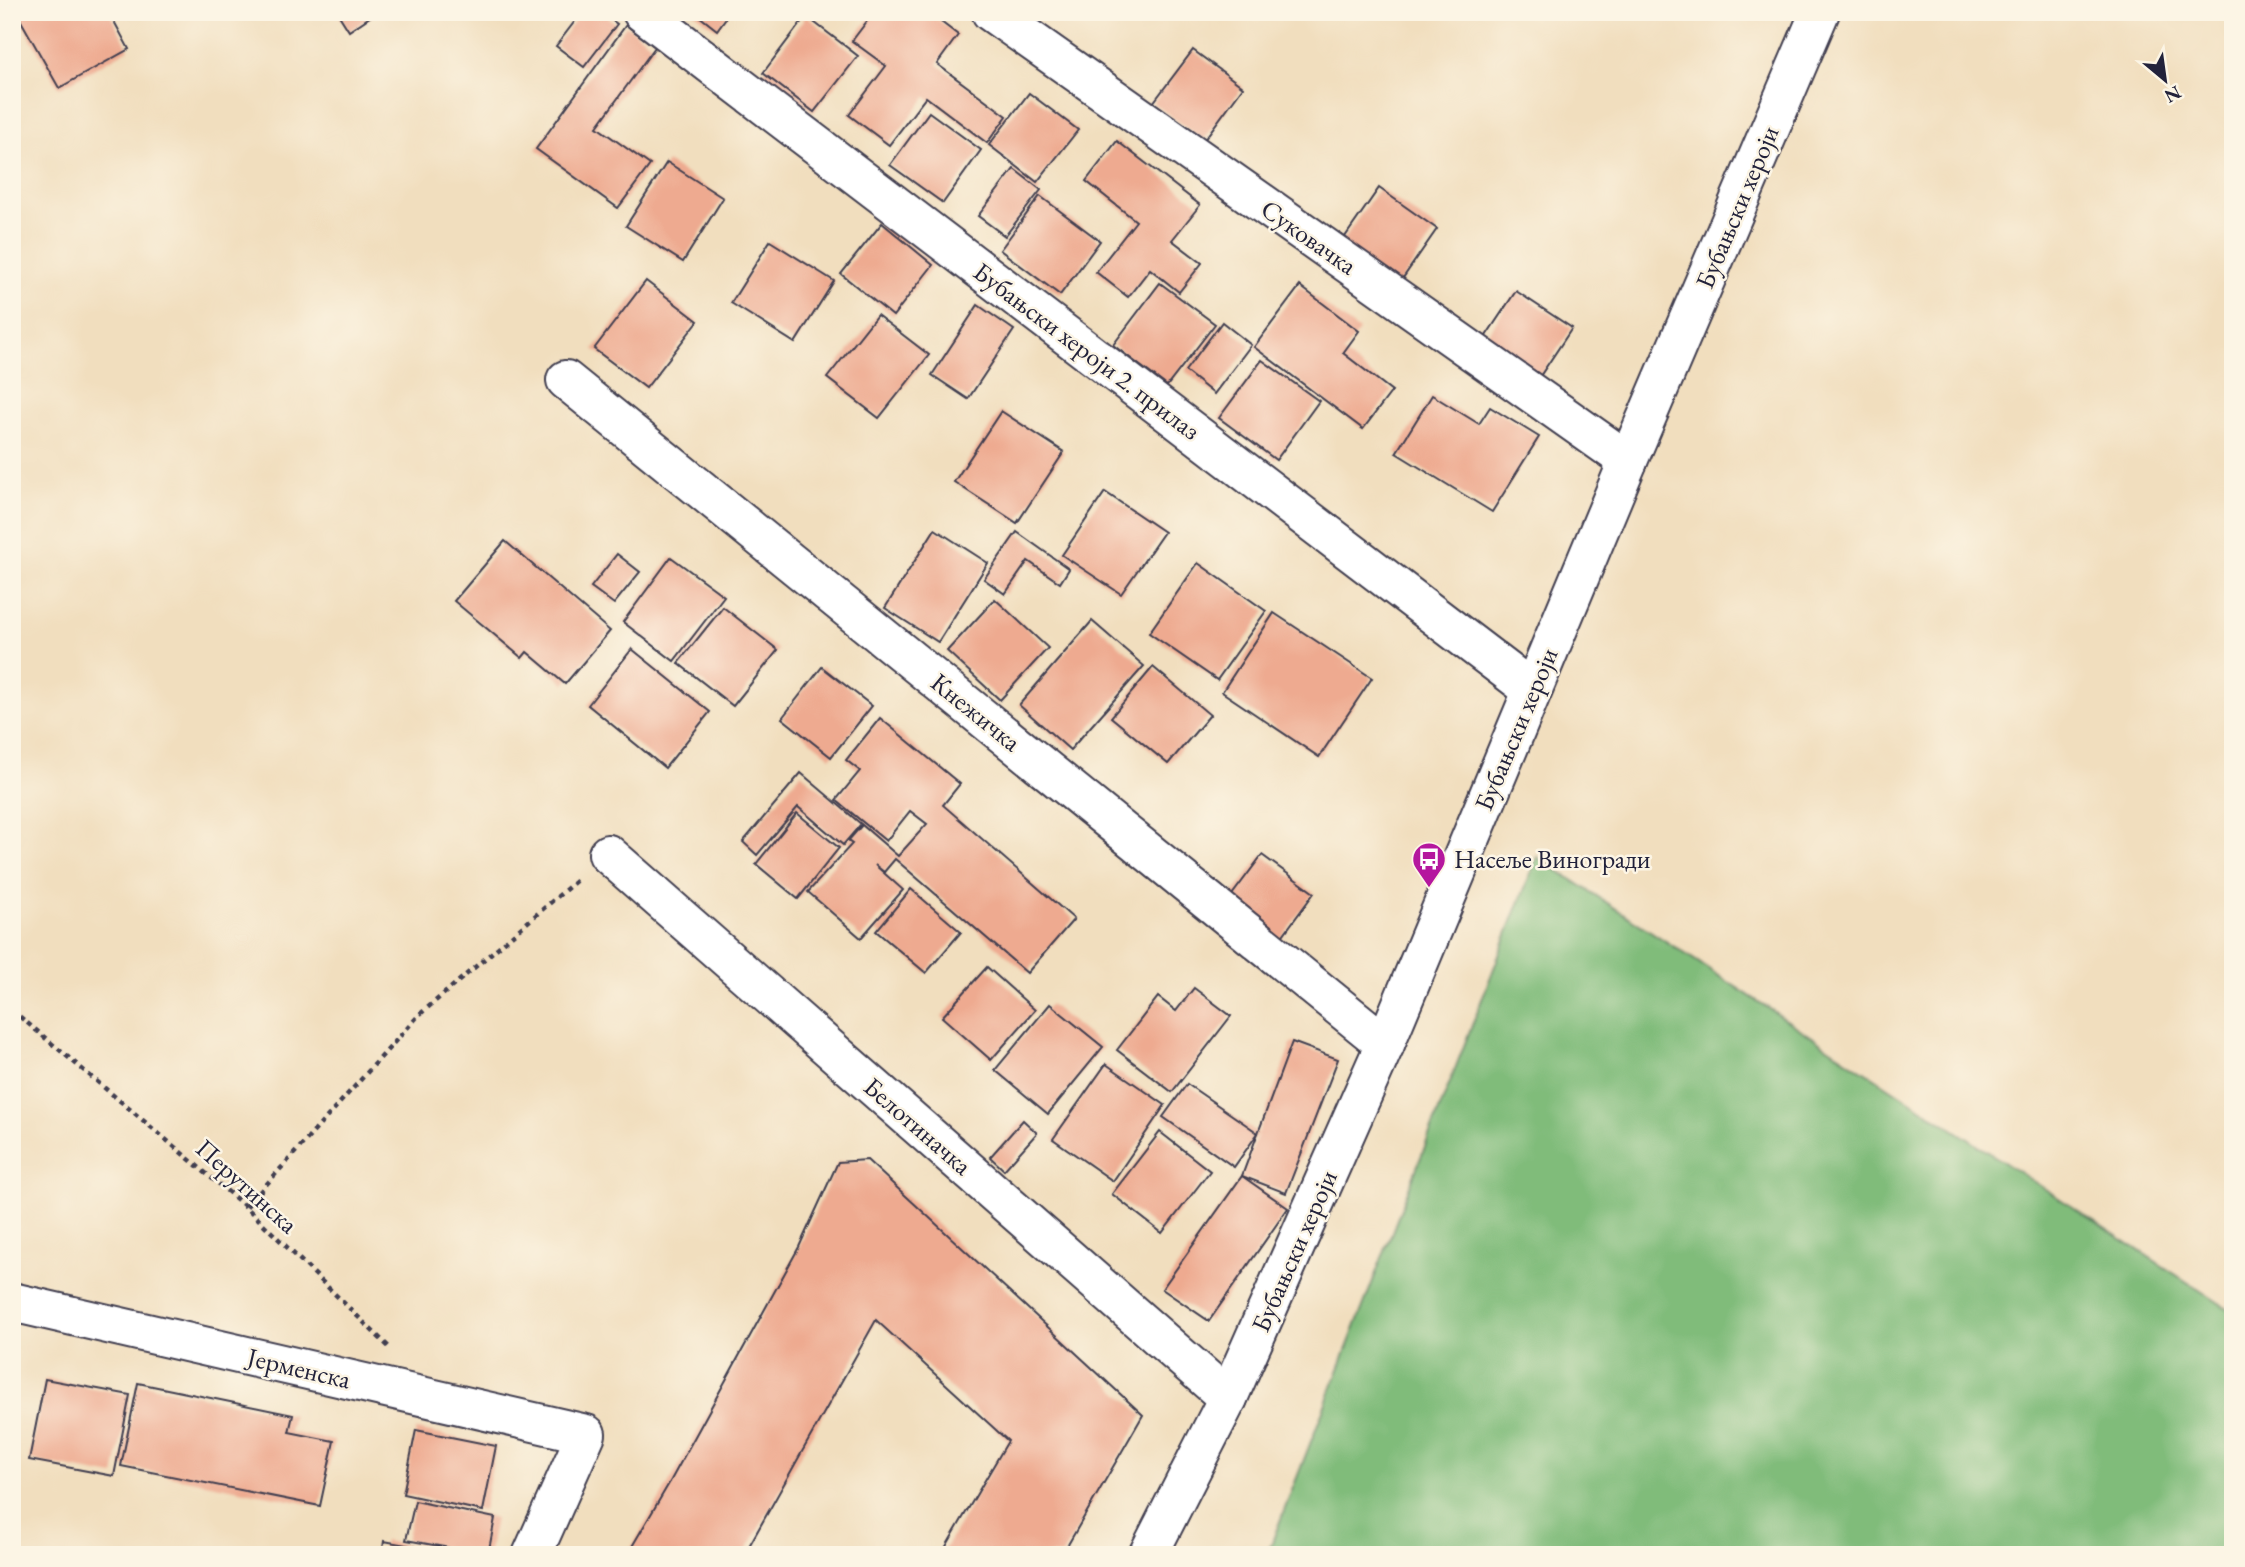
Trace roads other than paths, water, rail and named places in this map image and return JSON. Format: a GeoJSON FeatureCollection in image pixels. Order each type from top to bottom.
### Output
{"type":"FeatureCollection","features":[{"type":"Feature","properties":{"kind":"street","name":"Бубањски хероји 2. прилаз"},"geometry":{"type":"LineString","coordinates":[[642,12],[1532,690]]}},
{"type":"Feature","properties":{"kind":"street","name":"Суковачка"},"geometry":{"type":"LineString","coordinates":[[991,12],[1628,461]]}},
{"type":"Feature","properties":{"kind":"street","name":"Бубањски хероји"},"geometry":{"type":"LineString","coordinates":[[1148,1555],[1228,1398],[1385,1045],[1628,461],[1820,12]]}},
{"type":"Feature","properties":{"kind":"street","name":"Кнежичка"},"geometry":{"type":"LineString","coordinates":[[566,380],[1385,1045]]}},
{"type":"Feature","properties":{"kind":"street","name":"Белотиначка"},"geometry":{"type":"LineString","coordinates":[[608,854],[1228,1398]]}},
{"type":"Feature","properties":{"kind":"street","name":"Јерменска"},"geometry":{"type":"LineString","coordinates":[[12,1302],[586,1434],[532,1555]]}},
{"type":"Feature","properties":{"kind":"place","name":"Насеље Виногради"},"geometry":{"type":"Point","coordinates":[1429,889]}}]}
